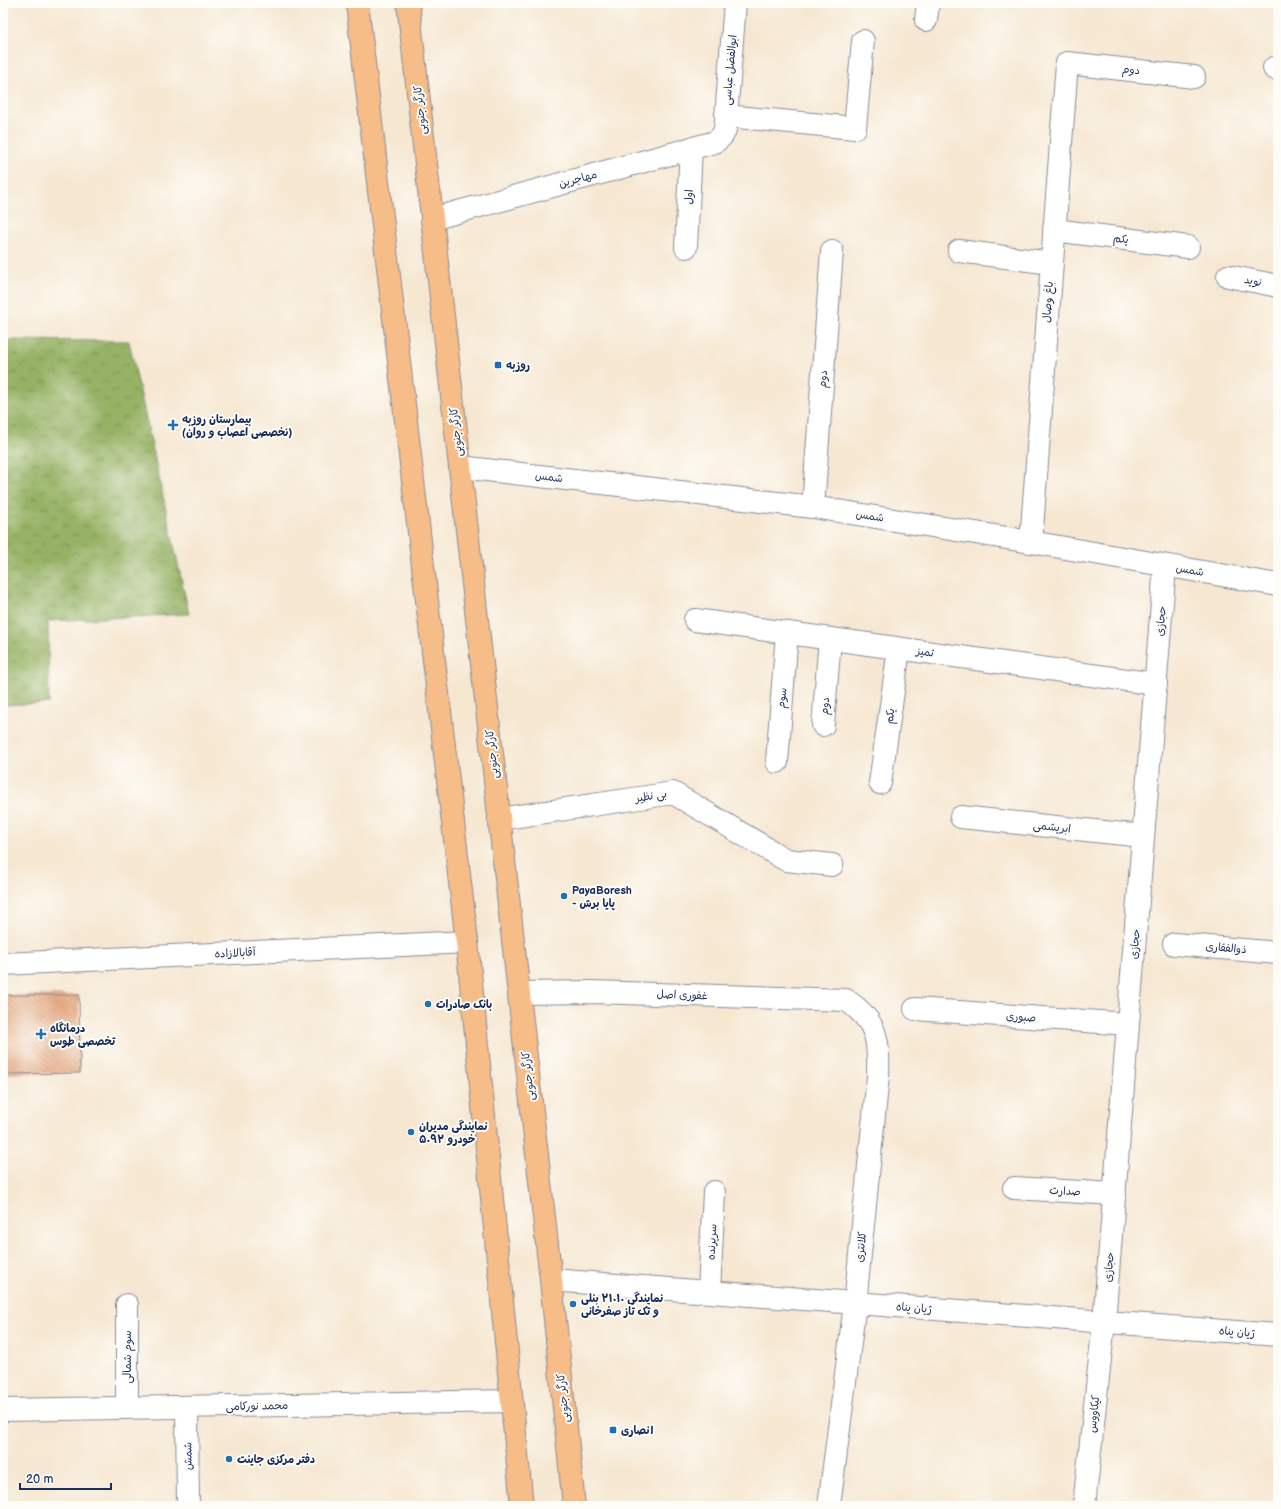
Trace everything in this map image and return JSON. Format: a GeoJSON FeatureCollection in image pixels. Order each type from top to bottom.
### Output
{"type":"FeatureCollection","features":[{"type":"Feature","properties":{"kind":"main road"},"geometry":{"type":"LineString","coordinates":[[357,3],[468,942],[522,1506]]}},
{"type":"Feature","properties":{"kind":"main road","name":"کارگر جنوبی"},"geometry":{"type":"LineString","coordinates":[[408,3],[551,1280],[574,1506]]}},
{"type":"Feature","properties":{"kind":"street","name":"ابوالفضل عباسی"},"geometry":{"type":"LineString","coordinates":[[724,126],[735,3]]}},
{"type":"Feature","properties":{"kind":"street"},"geometry":{"type":"LineString","coordinates":[[724,126],[855,128],[863,41]]}},
{"type":"Feature","properties":{"kind":"street","name":"دوم"},"geometry":{"type":"LineString","coordinates":[[1067,63],[1194,77]]}},
{"type":"Feature","properties":{"kind":"street","name":"باغ وصال"},"geometry":{"type":"LineString","coordinates":[[1031,542],[1067,63]]}},
{"type":"Feature","properties":{"kind":"street","name":"مهاجرین"},"geometry":{"type":"LineString","coordinates":[[432,219],[715,142],[724,126]]}},
{"type":"Feature","properties":{"kind":"street","name":"اول"},"geometry":{"type":"LineString","coordinates":[[686,247],[691,148]]}},
{"type":"Feature","properties":{"kind":"street","name":"یکم"},"geometry":{"type":"LineString","coordinates":[[1054,230],[1188,247]]}},
{"type":"Feature","properties":{"kind":"street","name":"دوم"},"geometry":{"type":"LineString","coordinates":[[813,507],[832,251]]}},
{"type":"Feature","properties":{"kind":"street"},"geometry":{"type":"LineString","coordinates":[[959,251],[1051,263]]}},
{"type":"Feature","properties":{"kind":"street","name":"نوید"},"geometry":{"type":"LineString","coordinates":[[1228,276],[1278,286]]}},
{"type":"Feature","properties":{"kind":"street","name":"شمس"},"geometry":{"type":"LineString","coordinates":[[460,467],[813,507],[1031,542],[1278,585]]}},
{"type":"Feature","properties":{"kind":"street","name":"حجازی"},"geometry":{"type":"LineString","coordinates":[[1104,1322],[1165,566]]}},
{"type":"Feature","properties":{"kind":"street","name":"تمیز"},"geometry":{"type":"LineString","coordinates":[[695,620],[1156,684]]}},
{"type":"Feature","properties":{"kind":"street","name":"سوم"},"geometry":{"type":"LineString","coordinates":[[777,762],[787,633]]}},
{"type":"Feature","properties":{"kind":"street","name":"دوم"},"geometry":{"type":"LineString","coordinates":[[823,725],[830,639]]}},
{"type":"Feature","properties":{"kind":"street","name":"یکم"},"geometry":{"type":"LineString","coordinates":[[880,783],[899,649]]}},
{"type":"Feature","properties":{"kind":"street","name":"بی نظیر"},"geometry":{"type":"LineString","coordinates":[[499,819],[673,793],[786,860],[832,865]]}},
{"type":"Feature","properties":{"kind":"street","name":"ابریشمی"},"geometry":{"type":"LineString","coordinates":[[962,817],[1143,836]]}},
{"type":"Feature","properties":{"kind":"street","name":"آقابالازاده"},"geometry":{"type":"LineString","coordinates":[[3,964],[468,942]]}},
{"type":"Feature","properties":{"kind":"street","name":"ذوالفقاری"},"geometry":{"type":"LineString","coordinates":[[1174,944],[1278,953]]}},
{"type":"Feature","properties":{"kind":"street","name":"غفوری اصل"},"geometry":{"type":"LineString","coordinates":[[519,993],[591,992],[846,1000]]}},
{"type":"Feature","properties":{"kind":"street","name":"کلانتری"},"geometry":{"type":"LineString","coordinates":[[829,1506],[855,1304],[878,1076],[879,1050],[873,1027],[861,1010],[846,1000]]}},
{"type":"Feature","properties":{"kind":"street","name":"صبوری"},"geometry":{"type":"LineString","coordinates":[[915,1009],[1128,1024]]}},
{"type":"Feature","properties":{"kind":"street","name":"صدارت"},"geometry":{"type":"LineString","coordinates":[[1014,1188],[1115,1194]]}},
{"type":"Feature","properties":{"kind":"street","name":"سرپرنده"},"geometry":{"type":"LineString","coordinates":[[709,1292],[714,1192]]}},
{"type":"Feature","properties":{"kind":"street","name":"ژیان پناه"},"geometry":{"type":"LineString","coordinates":[[551,1280],[1278,1335]]}},
{"type":"Feature","properties":{"kind":"street","name":"سوم شمالی"},"geometry":{"type":"LineString","coordinates":[[127,1305],[127,1408]]}},
{"type":"Feature","properties":{"kind":"street","name":"کیکاووس"},"geometry":{"type":"LineString","coordinates":[[1084,1506],[1104,1322]]}},
{"type":"Feature","properties":{"kind":"street","name":"محمد نورکامی"},"geometry":{"type":"LineString","coordinates":[[3,1410],[511,1401]]}},
{"type":"Feature","properties":{"kind":"street","name":"شمش"},"geometry":{"type":"LineString","coordinates":[[187,1407],[188,1506]]}},
{"type":"Feature","properties":{"kind":"green space"},"geometry":{"type":"Polygon","coordinates":[[[3,340],[129,341],[189,614],[48,621],[49,703],[3,705],[3,340]]]}},
{"type":"Feature","properties":{"kind":"building","name":"درمانگاه تخصصی طوس"},"geometry":{"type":"Polygon","coordinates":[[[3,995],[79,995],[80,1073],[3,1074],[3,995]]]}},
{"type":"Feature","properties":{"kind":"place","name":"روزبه"},"geometry":{"type":"Point","coordinates":[498,365]}},
{"type":"Feature","properties":{"kind":"place","name":"بیمارستان روزبه (تخصصی اعصاب و روان)"},"geometry":{"type":"Point","coordinates":[173,425]}},
{"type":"Feature","properties":{"kind":"place","name":"PayaBoresh - پایا برش"},"geometry":{"type":"Point","coordinates":[564,896]}},
{"type":"Feature","properties":{"kind":"place","name":"بانک صادرات"},"geometry":{"type":"Point","coordinates":[428,1004]}},
{"type":"Feature","properties":{"kind":"place","name":"درمانگاه تخصصی طوس"},"geometry":{"type":"Point","coordinates":[41,1034]}},
{"type":"Feature","properties":{"kind":"place","name":"نمایندگی مدیران خودرو ۵۰۹۲"},"geometry":{"type":"Point","coordinates":[411,1132]}},
{"type":"Feature","properties":{"kind":"place","name":"نمایندگی ۲۱۰۱۰ بنلی و تک تاز صفرخانی"},"geometry":{"type":"Point","coordinates":[573,1304]}},
{"type":"Feature","properties":{"kind":"place","name":"انصاری"},"geometry":{"type":"Point","coordinates":[613,1430]}},
{"type":"Feature","properties":{"kind":"place","name":"دفتر مرکزی جاینت"},"geometry":{"type":"Point","coordinates":[229,1459]}}]}
